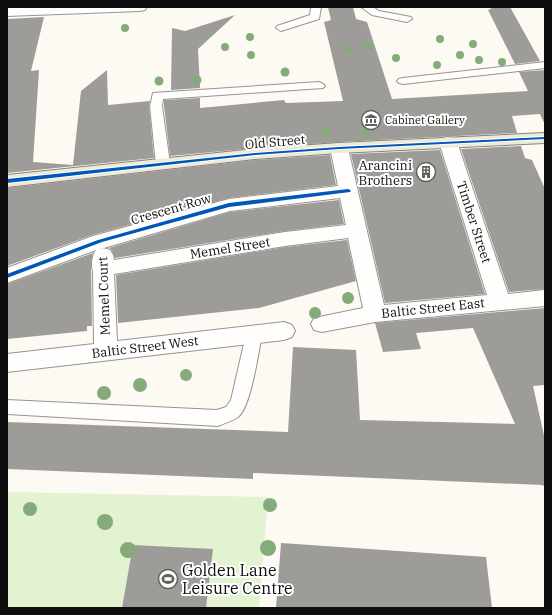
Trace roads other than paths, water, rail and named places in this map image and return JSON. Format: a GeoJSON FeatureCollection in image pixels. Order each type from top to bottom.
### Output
{"type":"FeatureCollection","features":[{"type":"Feature","properties":{"kind":"main road","name":"Old Street"},"geometry":{"type":"LineString","coordinates":[[7,181],[255,154],[448,142],[545,139]]}},
{"type":"Feature","properties":{"kind":"street"},"geometry":{"type":"LineString","coordinates":[[7,12],[140,7]]}},
{"type":"Feature","properties":{"kind":"street","name":"Timber Street"},"geometry":{"type":"LineString","coordinates":[[448,142],[500,301]]}},
{"type":"Feature","properties":{"kind":"street"},"geometry":{"type":"LineString","coordinates":[[339,148],[375,314]]}},
{"type":"Feature","properties":{"kind":"street","name":"Crescent Row"},"geometry":{"type":"LineString","coordinates":[[7,276],[100,240],[229,205],[348,192]]}},
{"type":"Feature","properties":{"kind":"street","name":"Memel Street"},"geometry":{"type":"LineString","coordinates":[[102,269],[285,239],[358,230]]}},
{"type":"Feature","properties":{"kind":"street","name":"Memel Court"},"geometry":{"type":"LineString","coordinates":[[100,240],[102,244],[106,352]]}},
{"type":"Feature","properties":{"kind":"street","name":"Baltic Street East"},"geometry":{"type":"LineString","coordinates":[[322,324],[375,314],[500,301],[545,298]]}},
{"type":"Feature","properties":{"kind":"street","name":"Baltic Street West"},"geometry":{"type":"LineString","coordinates":[[7,363],[284,331]]}},
{"type":"Feature","properties":{"kind":"lane"},"geometry":{"type":"LineString","coordinates":[[281,28],[315,17],[316,7]]}},
{"type":"Feature","properties":{"kind":"lane"},"geometry":{"type":"LineString","coordinates":[[366,7],[376,13],[407,19]]}},
{"type":"Feature","properties":{"kind":"lane"},"geometry":{"type":"LineString","coordinates":[[403,81],[545,65]]}},
{"type":"Feature","properties":{"kind":"lane"},"geometry":{"type":"LineString","coordinates":[[163,164],[156,106],[157,96],[320,86]]}},
{"type":"Feature","properties":{"kind":"lane"},"geometry":{"type":"LineString","coordinates":[[7,407],[218,418],[232,412],[239,402],[254,335]]}},
{"type":"Feature","properties":{"kind":"place","name":"Cabinet Gallery"},"geometry":{"type":"Point","coordinates":[371,120]}},
{"type":"Feature","properties":{"kind":"place","name":"Arancini Brothers"},"geometry":{"type":"Point","coordinates":[426,172]}},
{"type":"Feature","properties":{"kind":"place","name":"Golden Lane Leisure Centre"},"geometry":{"type":"Point","coordinates":[168,579]}}]}
